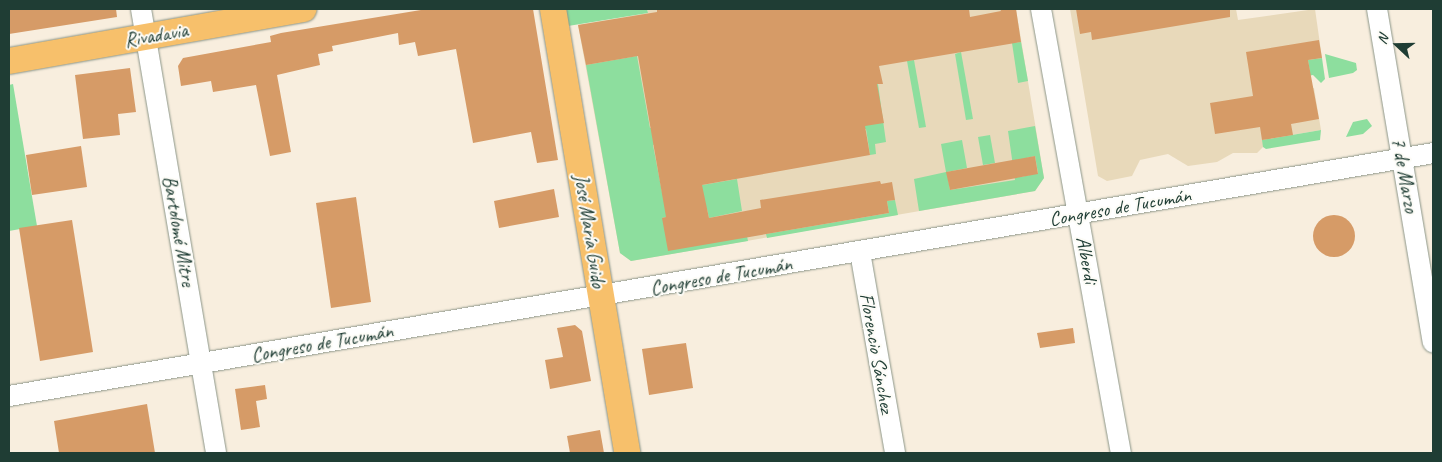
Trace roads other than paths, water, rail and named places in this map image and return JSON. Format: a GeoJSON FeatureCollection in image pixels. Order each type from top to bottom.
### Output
{"type":"FeatureCollection","features":[{"type":"Feature","properties":{"kind":"main road","name":"Rivadavia"},"geometry":{"type":"LineString","coordinates":[[9,61],[303,9]]}},
{"type":"Feature","properties":{"kind":"main road","name":"José María Guido"},"geometry":{"type":"LineString","coordinates":[[553,9],[627,453]]}},
{"type":"Feature","properties":{"kind":"street","name":"Bartolomé Mitre"},"geometry":{"type":"LineString","coordinates":[[141,9],[216,453]]}},
{"type":"Feature","properties":{"kind":"street","name":"Alberdi"},"geometry":{"type":"LineString","coordinates":[[1040,9],[1079,214],[1121,453]]}},
{"type":"Feature","properties":{"kind":"street","name":"7 de Marzo"},"geometry":{"type":"LineString","coordinates":[[1377,9],[1433,342]]}},
{"type":"Feature","properties":{"kind":"street","name":"Congreso de Tucumán"},"geometry":{"type":"LineString","coordinates":[[9,396],[600,297],[1433,153]]}},
{"type":"Feature","properties":{"kind":"street","name":"Florencio Sánchez"},"geometry":{"type":"LineString","coordinates":[[860,252],[895,453]]}}]}
